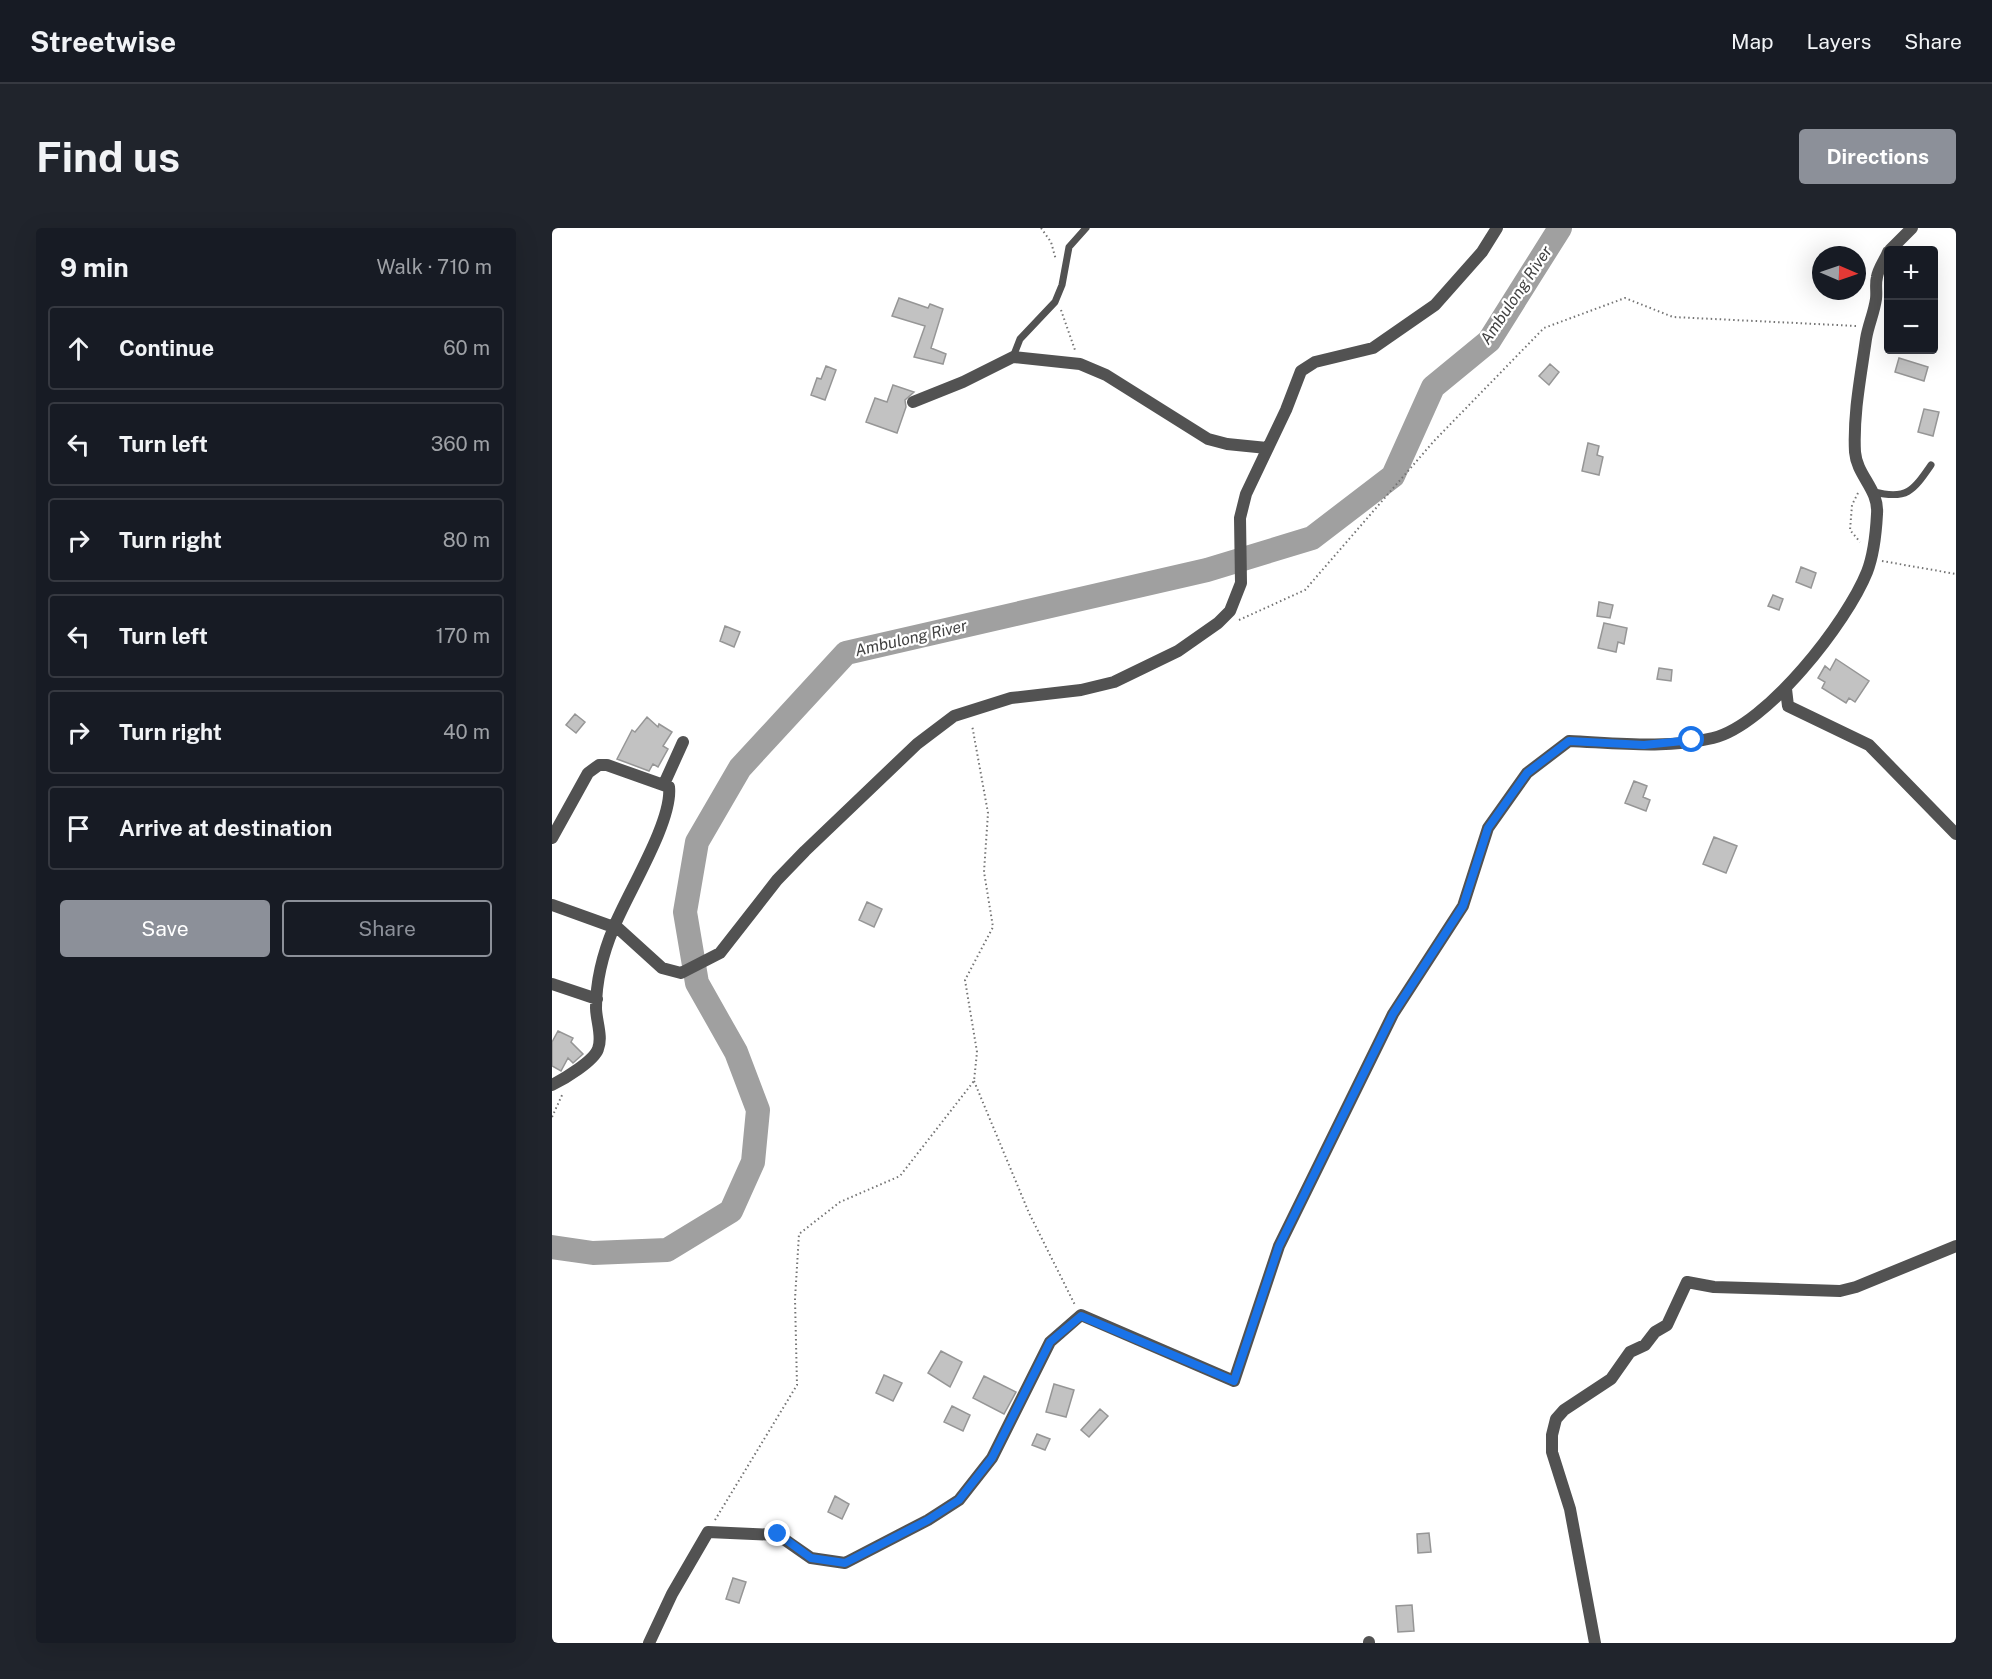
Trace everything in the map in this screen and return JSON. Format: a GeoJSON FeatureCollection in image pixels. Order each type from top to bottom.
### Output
{"type":"FeatureCollection","features":[{"type":"Feature","properties":{"kind":"street"},"geometry":{"type":"LineString","coordinates":[[552,905],[614,926],[624,932],[662,968],[681,973],[715,956],[727,945],[777,880],[805,850],[918,744],[954,716],[1011,698],[1096,687],[1114,682],[1178,651],[1218,623],[1230,611],[1238,596],[1241,567],[1240,518],[1246,494],[1266,447],[1286,410],[1301,371],[1315,362],[1373,348],[1435,305],[1482,252],[1497,228]]}},
{"type":"Feature","properties":{"kind":"street"},"geometry":{"type":"LineString","coordinates":[[1894,246],[1912,228]]}},
{"type":"Feature","properties":{"kind":"street"},"geometry":{"type":"LineString","coordinates":[[649,1643],[672,1594],[708,1532],[778,1534],[811,1558],[845,1563],[928,1520],[959,1500],[992,1458],[1050,1342],[1081,1316],[1234,1381],[1284,1235],[1393,1014],[1463,906],[1488,828],[1527,773],[1569,741],[1644,745],[1714,738],[1736,729],[1786,689],[1824,641],[1858,591],[1867,571],[1877,513],[1874,492],[1862,475],[1855,452],[1861,371],[1876,299],[1877,276],[1884,261]]}},
{"type":"Feature","properties":{"kind":"street"},"geometry":{"type":"LineString","coordinates":[[913,402],[963,382],[1013,357],[1088,366],[1208,439],[1227,444],[1266,447]]}},
{"type":"Feature","properties":{"kind":"street"},"geometry":{"type":"LineString","coordinates":[[1786,689],[1788,706],[1869,745],[1956,834]]}},
{"type":"Feature","properties":{"kind":"street"},"geometry":{"type":"LineString","coordinates":[[664,784],[683,742]]}},
{"type":"Feature","properties":{"kind":"street"},"geometry":{"type":"LineString","coordinates":[[552,838],[588,773],[599,765],[664,784],[669,788],[670,795],[660,824],[614,926],[600,971],[597,999],[600,1040],[597,1051],[571,1074],[552,1085]]}},
{"type":"Feature","properties":{"kind":"street"},"geometry":{"type":"LineString","coordinates":[[552,984],[597,999]]}},
{"type":"Feature","properties":{"kind":"street"},"geometry":{"type":"LineString","coordinates":[[1595,1643],[1570,1509],[1552,1452],[1552,1435],[1556,1419],[1564,1410],[1611,1379],[1630,1352],[1645,1345],[1655,1332],[1667,1325],[1687,1282],[1714,1287],[1840,1291],[1856,1287],[1956,1246]]}},
{"type":"Feature","properties":{"kind":"lane"},"geometry":{"type":"LineString","coordinates":[[1013,357],[1020,339],[1055,302],[1062,285],[1069,247],[1086,228]]}},
{"type":"Feature","properties":{"kind":"lane"},"geometry":{"type":"LineString","coordinates":[[1874,492],[1898,496],[1907,494],[1931,465]]}},
{"type":"Feature","properties":{"kind":"path"},"geometry":{"type":"LineString","coordinates":[[1218,623],[1246,618],[1305,590],[1434,441],[1544,328],[1626,298],[1673,317],[1869,326]]}},
{"type":"Feature","properties":{"kind":"path"},"geometry":{"type":"LineString","coordinates":[[969,710],[988,813],[984,872],[993,927],[965,980],[977,1052],[974,1081],[1029,1213],[1081,1316]]}},
{"type":"Feature","properties":{"kind":"path"},"geometry":{"type":"LineString","coordinates":[[708,1532],[797,1385],[795,1299],[799,1234],[840,1203],[900,1176],[974,1081]]}},
{"type":"Feature","properties":{"kind":"building"},"geometry":{"type":"Polygon","coordinates":[[[899,298],[928,308],[930,304],[943,309],[931,348],[946,354],[943,364],[914,357],[925,326],[892,316],[899,298]]]}},
{"type":"Feature","properties":{"kind":"building"},"geometry":{"type":"Polygon","coordinates":[[[1899,358],[1928,367],[1924,381],[1895,372],[1899,358]]]}},
{"type":"Feature","properties":{"kind":"building"},"geometry":{"type":"Polygon","coordinates":[[[1550,364],[1559,372],[1549,385],[1539,376],[1550,364]]]}},
{"type":"Feature","properties":{"kind":"building"},"geometry":{"type":"Polygon","coordinates":[[[826,366],[836,370],[825,400],[811,395],[817,378],[821,379],[826,366]]]}},
{"type":"Feature","properties":{"kind":"building"},"geometry":{"type":"Polygon","coordinates":[[[893,385],[914,392],[905,400],[906,407],[897,433],[866,422],[875,398],[887,402],[893,385]]]}},
{"type":"Feature","properties":{"kind":"building"},"geometry":{"type":"Polygon","coordinates":[[[1924,409],[1939,412],[1933,436],[1918,432],[1924,409]]]}},
{"type":"Feature","properties":{"kind":"building"},"geometry":{"type":"Polygon","coordinates":[[[1588,443],[1599,446],[1597,455],[1603,457],[1599,475],[1582,471],[1588,443]]]}},
{"type":"Feature","properties":{"kind":"building"},"geometry":{"type":"Polygon","coordinates":[[[1801,567],[1816,573],[1811,588],[1796,582],[1801,567]]]}},
{"type":"Feature","properties":{"kind":"building"},"geometry":{"type":"Polygon","coordinates":[[[1773,595],[1783,599],[1779,610],[1768,606],[1773,595]]]}},
{"type":"Feature","properties":{"kind":"building"},"geometry":{"type":"Polygon","coordinates":[[[1599,602],[1613,605],[1610,618],[1597,616],[1599,602]]]}},
{"type":"Feature","properties":{"kind":"building"},"geometry":{"type":"Polygon","coordinates":[[[1604,623],[1627,628],[1624,644],[1618,642],[1616,652],[1598,648],[1604,623]]]}},
{"type":"Feature","properties":{"kind":"building"},"geometry":{"type":"Polygon","coordinates":[[[725,626],[740,632],[734,647],[720,641],[725,626]]]}},
{"type":"Feature","properties":{"kind":"building"},"geometry":{"type":"Polygon","coordinates":[[[1836,659],[1869,681],[1855,702],[1849,698],[1846,703],[1822,688],[1825,682],[1818,678],[1825,666],[1830,670],[1836,659]]]}},
{"type":"Feature","properties":{"kind":"building"},"geometry":{"type":"Polygon","coordinates":[[[1659,668],[1672,670],[1671,681],[1657,679],[1659,668]]]}},
{"type":"Feature","properties":{"kind":"building"},"geometry":{"type":"Polygon","coordinates":[[[575,714],[585,722],[576,733],[566,725],[575,714]]]}},
{"type":"Feature","properties":{"kind":"building"},"geometry":{"type":"Polygon","coordinates":[[[647,717],[658,727],[659,724],[672,732],[663,746],[668,749],[658,767],[653,764],[649,771],[617,759],[632,730],[635,732],[647,717]]]}},
{"type":"Feature","properties":{"kind":"building"},"geometry":{"type":"Polygon","coordinates":[[[1634,781],[1647,786],[1643,797],[1650,800],[1646,811],[1625,803],[1634,781]]]}},
{"type":"Feature","properties":{"kind":"building"},"geometry":{"type":"Polygon","coordinates":[[[1714,837],[1737,846],[1726,873],[1703,864],[1714,837]]]}},
{"type":"Feature","properties":{"kind":"building"},"geometry":{"type":"Polygon","coordinates":[[[867,902],[882,909],[874,927],[859,920],[867,902]]]}},
{"type":"Feature","properties":{"kind":"building"},"geometry":{"type":"Polygon","coordinates":[[[558,1031],[573,1038],[571,1042],[583,1054],[573,1063],[568,1058],[561,1071],[552,1066],[552,1042],[558,1031]]]}},
{"type":"Feature","properties":{"kind":"building"},"geometry":{"type":"Polygon","coordinates":[[[941,1351],[962,1362],[950,1387],[928,1373],[941,1351]]]}},
{"type":"Feature","properties":{"kind":"building"},"geometry":{"type":"Polygon","coordinates":[[[884,1375],[902,1383],[893,1401],[876,1393],[884,1375]]]}},
{"type":"Feature","properties":{"kind":"building"},"geometry":{"type":"Polygon","coordinates":[[[984,1376],[1016,1392],[1004,1414],[973,1398],[984,1376]]]}},
{"type":"Feature","properties":{"kind":"building"},"geometry":{"type":"Polygon","coordinates":[[[1054,1384],[1074,1390],[1066,1417],[1046,1412],[1054,1384]]]}},
{"type":"Feature","properties":{"kind":"building"},"geometry":{"type":"Polygon","coordinates":[[[952,1406],[970,1415],[963,1431],[944,1422],[952,1406]]]}},
{"type":"Feature","properties":{"kind":"building"},"geometry":{"type":"Polygon","coordinates":[[[1100,1409],[1108,1416],[1089,1437],[1081,1430],[1100,1409]]]}},
{"type":"Feature","properties":{"kind":"building"},"geometry":{"type":"Polygon","coordinates":[[[1037,1434],[1050,1439],[1045,1450],[1032,1445],[1037,1434]]]}},
{"type":"Feature","properties":{"kind":"building"},"geometry":{"type":"Polygon","coordinates":[[[835,1496],[849,1504],[842,1519],[828,1512],[835,1496]]]}},
{"type":"Feature","properties":{"kind":"building"},"geometry":{"type":"Polygon","coordinates":[[[1429,1533],[1431,1552],[1418,1553],[1417,1534],[1429,1533]]]}},
{"type":"Feature","properties":{"kind":"building"},"geometry":{"type":"Polygon","coordinates":[[[733,1578],[746,1582],[739,1603],[726,1599],[733,1578]]]}},
{"type":"Feature","properties":{"kind":"building"},"geometry":{"type":"Polygon","coordinates":[[[1412,1605],[1414,1631],[1398,1632],[1396,1606],[1412,1605]]]}},
{"type":"Feature","properties":{"kind":"waterway","name":"Ambulong River"},"geometry":{"type":"LineString","coordinates":[[552,1247],[593,1253],[667,1250],[731,1211],[753,1162],[758,1110],[736,1052],[697,983],[685,912],[697,842],[740,768],[846,653],[1207,570],[1312,538],[1393,476],[1433,387],[1489,341],[1560,228]]}},
{"type":"Feature","properties":{"kind":"route"},"geometry":{"type":"LineString","coordinates":[[778,1534],[811,1558],[845,1563],[928,1520],[959,1500],[992,1458],[1050,1342],[1081,1316],[1234,1381],[1279,1246],[1393,1014],[1463,906],[1488,828],[1527,773],[1569,741],[1644,745],[1692,740]]}}]}
